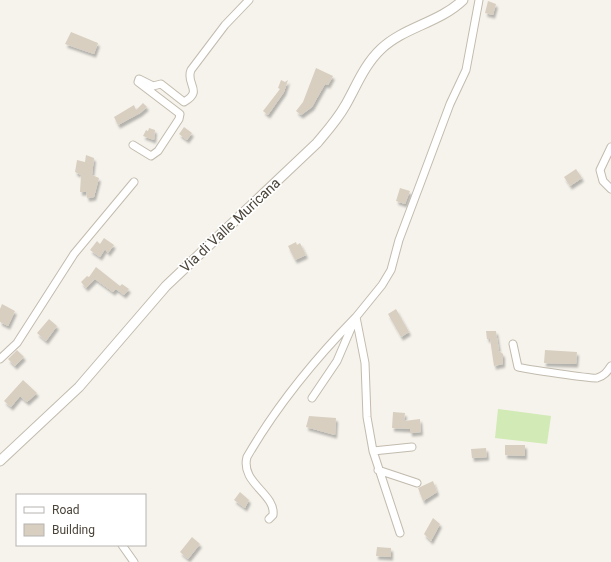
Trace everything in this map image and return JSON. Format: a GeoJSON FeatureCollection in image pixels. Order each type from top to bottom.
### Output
{"type":"FeatureCollection","features":[{"type":"Feature","properties":{"kind":"street"},"geometry":{"type":"LineString","coordinates":[[133,145],[151,156],[158,151],[179,119],[180,114],[138,82],[140,79],[153,86],[161,84],[184,102],[190,98],[194,90],[190,74],[193,66],[225,25],[249,0]]}},
{"type":"Feature","properties":{"kind":"street","name":"Via di Valle Muricana"},"geometry":{"type":"LineString","coordinates":[[0,461],[82,383],[166,286],[317,143],[337,119],[363,72],[379,50],[396,38],[445,14],[463,0]]}},
{"type":"Feature","properties":{"kind":"street"},"geometry":{"type":"LineString","coordinates":[[269,519],[273,515],[273,508],[250,478],[246,464],[247,457],[282,401],[318,357],[356,317],[384,282],[391,270],[399,240],[437,137],[466,70],[479,0]]}},
{"type":"Feature","properties":{"kind":"street"},"geometry":{"type":"LineString","coordinates":[[611,147],[602,163],[600,172],[605,183],[611,189]]}},
{"type":"Feature","properties":{"kind":"street"},"geometry":{"type":"LineString","coordinates":[[0,358],[17,343],[74,254],[134,182]]}},
{"type":"Feature","properties":{"kind":"street"},"geometry":{"type":"LineString","coordinates":[[312,398],[329,376],[340,355],[356,317]]}},
{"type":"Feature","properties":{"kind":"street"},"geometry":{"type":"LineString","coordinates":[[356,317],[364,359],[366,411],[373,451],[400,533]]}},
{"type":"Feature","properties":{"kind":"street"},"geometry":{"type":"LineString","coordinates":[[513,344],[518,367],[528,370],[549,371],[596,378],[606,373],[611,366]]}},
{"type":"Feature","properties":{"kind":"street"},"geometry":{"type":"LineString","coordinates":[[373,451],[412,447]]}},
{"type":"Feature","properties":{"kind":"street"},"geometry":{"type":"LineString","coordinates":[[378,470],[417,483]]}},
{"type":"Feature","properties":{"kind":"street"},"geometry":{"type":"LineString","coordinates":[[123,546],[134,562]]}},
{"type":"Feature","properties":{"kind":"green space"},"geometry":{"type":"Polygon","coordinates":[[[498,409],[551,416],[547,444],[495,438],[498,409]]]}},
{"type":"Feature","properties":{"kind":"building"},"geometry":{"type":"Polygon","coordinates":[[[488,1],[496,4],[493,15],[485,13],[488,1]]]}},
{"type":"Feature","properties":{"kind":"building"},"geometry":{"type":"Polygon","coordinates":[[[71,32],[98,43],[94,54],[65,44],[71,32]]]}},
{"type":"Feature","properties":{"kind":"building"},"geometry":{"type":"Polygon","coordinates":[[[316,68],[333,76],[328,85],[325,84],[312,107],[301,115],[296,111],[303,102],[316,68]]]}},
{"type":"Feature","properties":{"kind":"building"},"geometry":{"type":"Polygon","coordinates":[[[281,80],[285,82],[288,80],[284,92],[268,115],[263,111],[280,89],[278,88],[281,80]]]}},
{"type":"Feature","properties":{"kind":"building"},"geometry":{"type":"Polygon","coordinates":[[[143,103],[147,107],[140,113],[118,125],[114,117],[134,105],[136,110],[143,103]]]}},
{"type":"Feature","properties":{"kind":"building"},"geometry":{"type":"Polygon","coordinates":[[[184,127],[192,133],[187,140],[179,134],[184,127]]]}},
{"type":"Feature","properties":{"kind":"building"},"geometry":{"type":"Polygon","coordinates":[[[149,128],[155,130],[154,140],[143,136],[149,128]]]}},
{"type":"Feature","properties":{"kind":"building"},"geometry":{"type":"Polygon","coordinates":[[[86,155],[94,158],[92,175],[99,178],[94,197],[87,198],[86,192],[80,192],[81,175],[75,172],[77,160],[85,162],[86,155]]]}},
{"type":"Feature","properties":{"kind":"building"},"geometry":{"type":"Polygon","coordinates":[[[576,169],[582,178],[570,186],[564,177],[576,169]]]}},
{"type":"Feature","properties":{"kind":"building"},"geometry":{"type":"Polygon","coordinates":[[[400,188],[410,191],[405,204],[396,201],[400,188]]]}},
{"type":"Feature","properties":{"kind":"building"},"geometry":{"type":"Polygon","coordinates":[[[104,238],[114,245],[108,253],[105,249],[100,257],[90,250],[97,241],[100,244],[104,238]]]}},
{"type":"Feature","properties":{"kind":"building"},"geometry":{"type":"Polygon","coordinates":[[[296,242],[297,245],[300,243],[306,255],[295,260],[288,246],[296,242]]]}},
{"type":"Feature","properties":{"kind":"building"},"geometry":{"type":"Polygon","coordinates":[[[96,267],[120,286],[122,284],[129,289],[124,295],[116,289],[113,292],[95,279],[86,288],[81,282],[87,276],[89,277],[96,267]]]}},
{"type":"Feature","properties":{"kind":"building"},"geometry":{"type":"Polygon","coordinates":[[[2,304],[15,311],[8,326],[0,322],[0,309],[2,304]]]}},
{"type":"Feature","properties":{"kind":"building"},"geometry":{"type":"Polygon","coordinates":[[[396,309],[409,332],[401,337],[388,314],[396,309]]]}},
{"type":"Feature","properties":{"kind":"building"},"geometry":{"type":"Polygon","coordinates":[[[49,319],[57,326],[46,341],[37,333],[49,319]]]}},
{"type":"Feature","properties":{"kind":"building"},"geometry":{"type":"Polygon","coordinates":[[[486,331],[496,331],[499,351],[503,354],[503,364],[494,366],[490,339],[487,339],[486,331]]]}},
{"type":"Feature","properties":{"kind":"building"},"geometry":{"type":"Polygon","coordinates":[[[17,350],[24,357],[15,366],[8,359],[17,350]]]}},
{"type":"Feature","properties":{"kind":"building"},"geometry":{"type":"Polygon","coordinates":[[[545,350],[577,352],[576,364],[544,363],[545,350]]]}},
{"type":"Feature","properties":{"kind":"building"},"geometry":{"type":"Polygon","coordinates":[[[23,380],[37,393],[27,402],[20,396],[11,407],[4,401],[23,380]]]}},
{"type":"Feature","properties":{"kind":"building"},"geometry":{"type":"Polygon","coordinates":[[[393,412],[405,413],[404,421],[420,419],[421,432],[410,433],[410,429],[392,428],[393,412]]]}},
{"type":"Feature","properties":{"kind":"building"},"geometry":{"type":"Polygon","coordinates":[[[309,416],[336,418],[335,435],[306,427],[309,416]]]}},
{"type":"Feature","properties":{"kind":"building"},"geometry":{"type":"Polygon","coordinates":[[[505,445],[525,445],[525,456],[505,455],[505,445]]]}},
{"type":"Feature","properties":{"kind":"building"},"geometry":{"type":"Polygon","coordinates":[[[486,448],[487,457],[472,458],[471,449],[486,448]]]}},
{"type":"Feature","properties":{"kind":"building"},"geometry":{"type":"Polygon","coordinates":[[[433,481],[437,492],[423,501],[418,488],[433,481]]]}},
{"type":"Feature","properties":{"kind":"building"},"geometry":{"type":"Polygon","coordinates":[[[240,492],[249,500],[245,508],[234,500],[240,492]]]}},
{"type":"Feature","properties":{"kind":"building"},"geometry":{"type":"Polygon","coordinates":[[[433,518],[440,524],[431,541],[424,534],[433,518]]]}},
{"type":"Feature","properties":{"kind":"building"},"geometry":{"type":"Polygon","coordinates":[[[192,537],[200,544],[188,559],[180,552],[192,537]]]}},
{"type":"Feature","properties":{"kind":"building"},"geometry":{"type":"Polygon","coordinates":[[[377,547],[391,548],[391,557],[376,556],[377,547]]]}}]}
